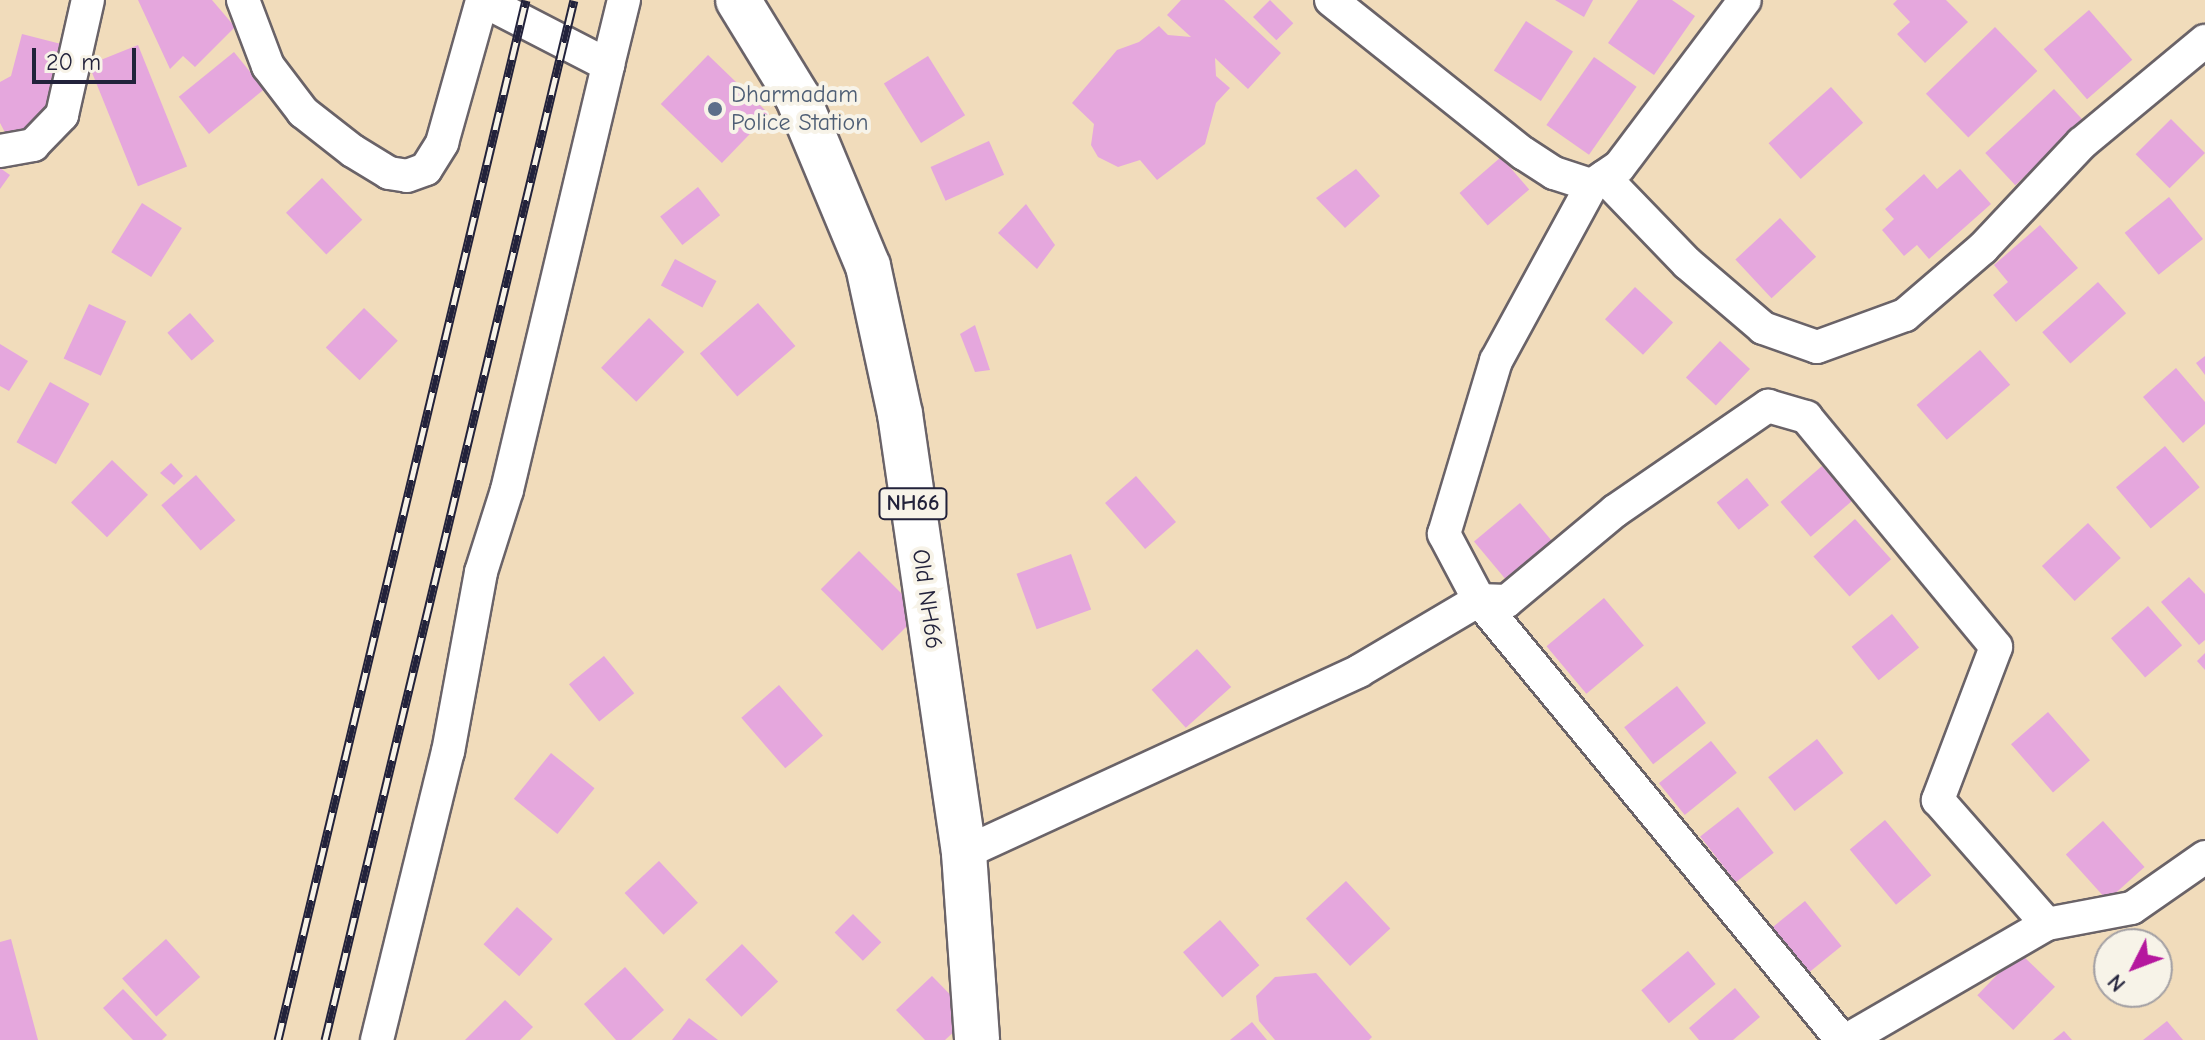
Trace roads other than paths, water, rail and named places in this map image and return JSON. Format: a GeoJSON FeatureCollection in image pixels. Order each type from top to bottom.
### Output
{"type":"FeatureCollection","features":[{"type":"Feature","properties":{"kind":"main road","name":"Old NH66"},"geometry":{"type":"LineString","coordinates":[[738,0],[798,98],[868,266],[900,414],[964,853],[977,1040]]}},
{"type":"Feature","properties":{"kind":"street"},"geometry":{"type":"LineString","coordinates":[[0,151],[33,145],[62,115],[88,0]]}},
{"type":"Feature","properties":{"kind":"street"},"geometry":{"type":"LineString","coordinates":[[243,0],[268,66],[303,112],[353,151],[389,173],[407,176],[426,169],[442,143],[482,1],[608,65]]}},
{"type":"Feature","properties":{"kind":"street"},"geometry":{"type":"LineString","coordinates":[[377,1040],[448,752],[481,572],[507,490],[624,0]]}},
{"type":"Feature","properties":{"kind":"street"},"geometry":{"type":"LineString","coordinates":[[1331,0],[1523,153],[1554,173],[1598,181],[1763,328],[1817,347],[1905,315],[1983,248],[2082,143],[2205,41]]}},
{"type":"Feature","properties":{"kind":"street"},"geometry":{"type":"LineString","coordinates":[[1745,0],[1654,123],[1598,181],[1496,361],[1444,534],[1479,600],[1844,1040],[2047,924],[2132,908],[2205,857]]}},
{"type":"Feature","properties":{"kind":"street"},"geometry":{"type":"LineString","coordinates":[[964,853],[1359,671],[1479,600],[1507,601],[1615,511],[1768,406],[1806,417],[1996,647],[1938,800],[2047,924]]}},
{"type":"Feature","properties":{"kind":"railway"},"geometry":{"type":"LineString","coordinates":[[278,1040],[526,0]]}},
{"type":"Feature","properties":{"kind":"railway"},"geometry":{"type":"LineString","coordinates":[[325,1040],[574,0]]}},
{"type":"Feature","properties":{"kind":"place","name":"Dharmadam Police Station"},"geometry":{"type":"Point","coordinates":[715,109]}}]}
